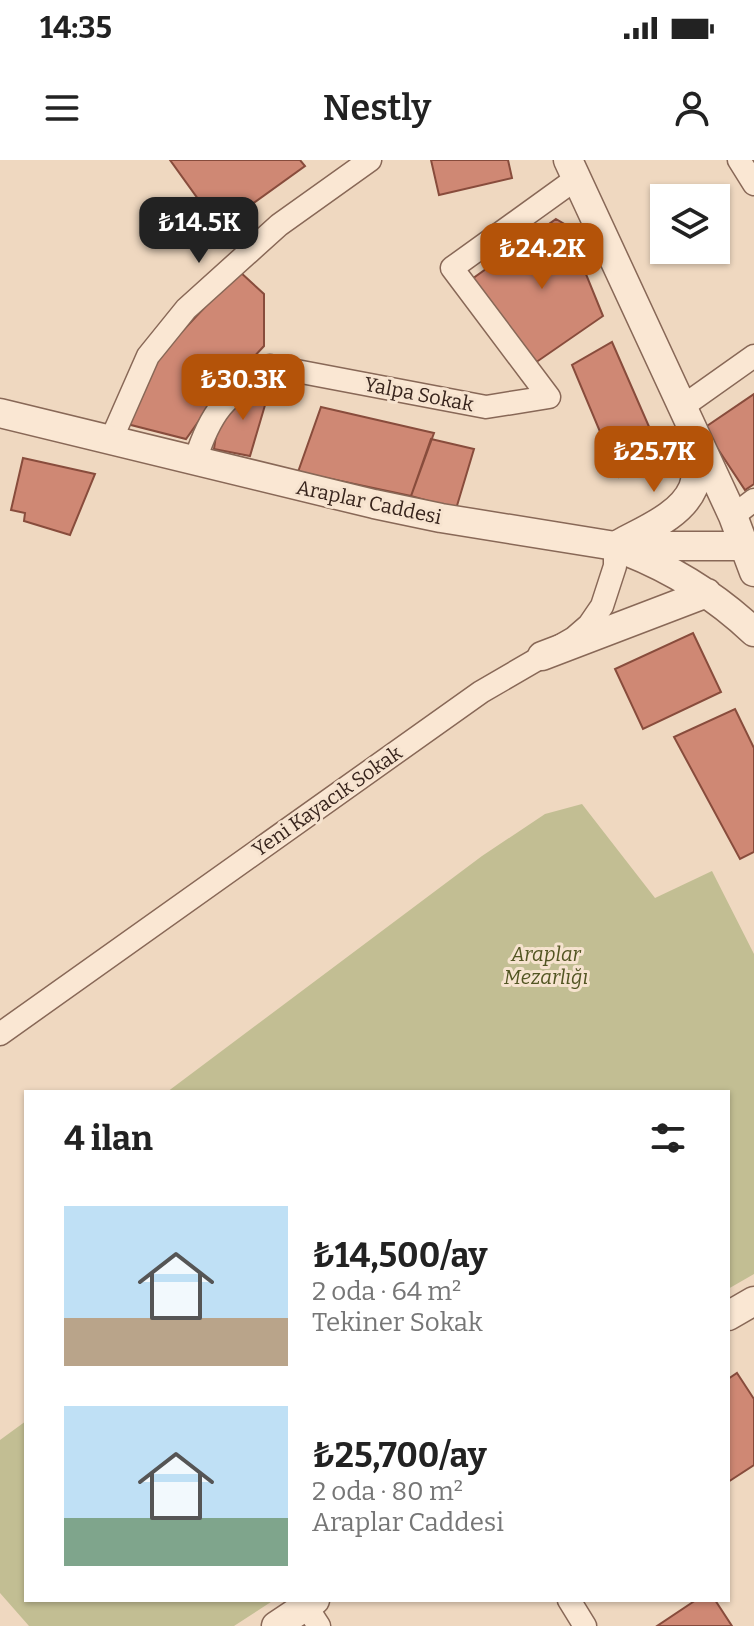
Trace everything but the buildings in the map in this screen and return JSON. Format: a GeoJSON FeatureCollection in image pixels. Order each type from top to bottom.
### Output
{"type":"FeatureCollection","features":[{"type":"Feature","properties":{"kind":"street"},"geometry":{"type":"LineString","coordinates":[[111,440],[148,356],[186,309],[279,225],[370,160]]}},
{"type":"Feature","properties":{"kind":"street"},"geometry":{"type":"LineString","coordinates":[[739,160],[754,184]]}},
{"type":"Feature","properties":{"kind":"street"},"geometry":{"type":"LineString","coordinates":[[573,169],[697,441],[744,508],[751,554]]}},
{"type":"Feature","properties":{"kind":"street","name":"Yalpa Sokak"},"geometry":{"type":"LineString","coordinates":[[195,461],[205,432],[226,398],[270,366],[486,407],[549,397],[452,268],[573,169]]}},
{"type":"Feature","properties":{"kind":"street"},"geometry":{"type":"LineString","coordinates":[[682,407],[754,356]]}},
{"type":"Feature","properties":{"kind":"street","name":"Araplar Caddesi"},"geometry":{"type":"LineString","coordinates":[[0,413],[441,518],[615,546],[751,554]]}},
{"type":"Feature","properties":{"kind":"street"},"geometry":{"type":"LineString","coordinates":[[615,546],[668,517],[683,503],[693,488],[697,441]]}},
{"type":"Feature","properties":{"kind":"street"},"geometry":{"type":"LineString","coordinates":[[615,546],[654,562],[707,593],[754,632]]}},
{"type":"Feature","properties":{"kind":"street","name":"Yeni Kayacık Sokak"},"geometry":{"type":"LineString","coordinates":[[0,1034],[481,692],[574,638],[589,625],[602,606],[615,566],[615,546]]}},
{"type":"Feature","properties":{"kind":"street"},"geometry":{"type":"LineString","coordinates":[[542,656],[707,593]]}},
{"type":"Feature","properties":{"kind":"street"},"geometry":{"type":"LineString","coordinates":[[730,1315],[754,1301]]}},
{"type":"Feature","properties":{"kind":"street"},"geometry":{"type":"LineString","coordinates":[[570,1602],[585,1626]]}},
{"type":"Feature","properties":{"kind":"street"},"geometry":{"type":"LineString","coordinates":[[276,1626],[313,1611]]}},
{"type":"Feature","properties":{"kind":"green space","name":"Araplar Mezarlığı"},"geometry":{"type":"Polygon","coordinates":[[[582,804],[655,898],[712,871],[754,954],[754,1274],[730,1288],[730,1090],[170,1090],[482,856],[545,814],[582,804]]]}},
{"type":"Feature","properties":{"kind":"green space"},"geometry":{"type":"Polygon","coordinates":[[[24,1422],[24,1602],[271,1602],[234,1626],[29,1626],[0,1593],[0,1440],[24,1422]]]}}]}
